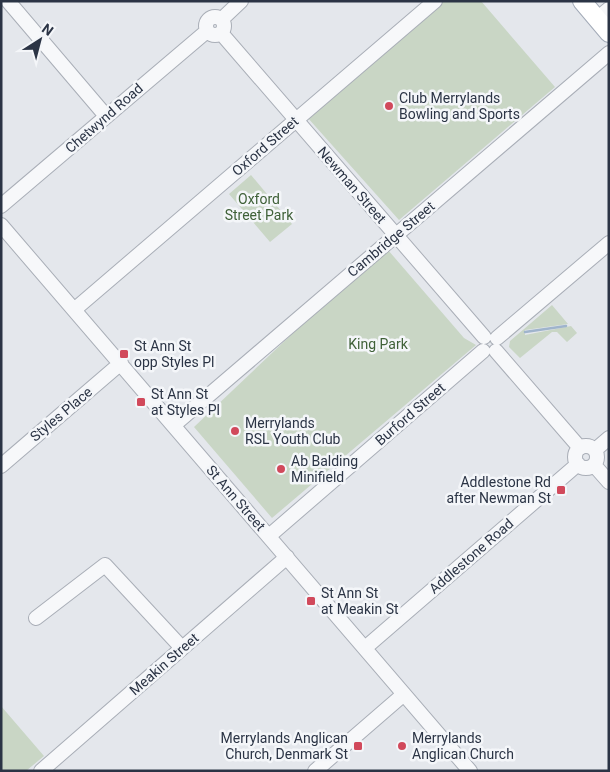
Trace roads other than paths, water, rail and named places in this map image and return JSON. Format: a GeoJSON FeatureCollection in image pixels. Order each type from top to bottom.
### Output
{"type":"FeatureCollection","features":[{"type":"Feature","properties":{"kind":"main road"},"geometry":{"type":"LineString","coordinates":[[582,1],[603,14],[609,33]]}},
{"type":"Feature","properties":{"kind":"street"},"geometry":{"type":"LineString","coordinates":[[8,1],[106,116]]}},
{"type":"Feature","properties":{"kind":"street"},"geometry":{"type":"LineString","coordinates":[[222,26],[241,1]]}},
{"type":"Feature","properties":{"kind":"street","name":"Oxford Street"},"geometry":{"type":"LineString","coordinates":[[74,310],[435,1]]}},
{"type":"Feature","properties":{"kind":"street","name":"Chetwynd Road"},"geometry":{"type":"LineString","coordinates":[[1,206],[207,31],[206,22],[210,17],[216,16],[222,26]]}},
{"type":"Feature","properties":{"kind":"street","name":"Newman Street"},"geometry":{"type":"LineString","coordinates":[[222,26],[296,120],[580,448]]}},
{"type":"Feature","properties":{"kind":"street","name":"Cambridge Street"},"geometry":{"type":"LineString","coordinates":[[174,425],[609,53]]}},
{"type":"Feature","properties":{"kind":"street","name":"St Ann Street"},"geometry":{"type":"LineString","coordinates":[[1,225],[470,771]]}},
{"type":"Feature","properties":{"kind":"street","name":"Burford Street"},"geometry":{"type":"LineString","coordinates":[[269,536],[609,243]]}},
{"type":"Feature","properties":{"kind":"street","name":"Styles Place"},"geometry":{"type":"LineString","coordinates":[[1,466],[121,364]]}},
{"type":"Feature","properties":{"kind":"street"},"geometry":{"type":"LineString","coordinates":[[595,450],[609,438]]}},
{"type":"Feature","properties":{"kind":"street"},"geometry":{"type":"LineString","coordinates":[[586,446],[595,450],[597,456],[594,465],[588,468],[578,464],[576,458],[580,448],[586,446]]}},
{"type":"Feature","properties":{"kind":"street","name":"Addlestone Road"},"geometry":{"type":"LineString","coordinates":[[365,648],[578,464]]}},
{"type":"Feature","properties":{"kind":"street"},"geometry":{"type":"LineString","coordinates":[[594,465],[609,482]]}},
{"type":"Feature","properties":{"kind":"street","name":"Meakin Street"},"geometry":{"type":"LineString","coordinates":[[42,771],[287,557]]}},
{"type":"Feature","properties":{"kind":"street"},"geometry":{"type":"LineString","coordinates":[[36,618],[105,565],[182,648]]}},
{"type":"Feature","properties":{"kind":"street"},"geometry":{"type":"LineString","coordinates":[[316,771],[404,694]]}},
{"type":"Feature","properties":{"kind":"waterway"},"geometry":{"type":"LineString","coordinates":[[525,332],[566,326]]}},
{"type":"Feature","properties":{"kind":"place","name":"Club Merrylands Bowling and Sports"},"geometry":{"type":"Point","coordinates":[389,106]}},
{"type":"Feature","properties":{"kind":"place","name":"St Ann St opp Styles Pl"},"geometry":{"type":"Point","coordinates":[124,354]}},
{"type":"Feature","properties":{"kind":"place","name":"St Ann St at Styles Pl"},"geometry":{"type":"Point","coordinates":[141,402]}},
{"type":"Feature","properties":{"kind":"place","name":"Merrylands RSL Youth Club"},"geometry":{"type":"Point","coordinates":[235,431]}},
{"type":"Feature","properties":{"kind":"place","name":"Ab Balding Minifield"},"geometry":{"type":"Point","coordinates":[281,469]}},
{"type":"Feature","properties":{"kind":"place","name":"Addlestone Rd after Newman St"},"geometry":{"type":"Point","coordinates":[561,490]}},
{"type":"Feature","properties":{"kind":"place","name":"St Ann St at Meakin St"},"geometry":{"type":"Point","coordinates":[311,601]}},
{"type":"Feature","properties":{"kind":"place","name":"Merrylands Anglican Church, Denmark St"},"geometry":{"type":"Point","coordinates":[358,746]}},
{"type":"Feature","properties":{"kind":"place","name":"Merrylands Anglican Church"},"geometry":{"type":"Point","coordinates":[402,746]}},
{"type":"Feature","properties":{"kind":"park label","name":"Oxford Street Park"},"geometry":{"type":"Point","coordinates":[259,207]}},
{"type":"Feature","properties":{"kind":"park label","name":"King Park"},"geometry":{"type":"Point","coordinates":[378,344]}}]}
